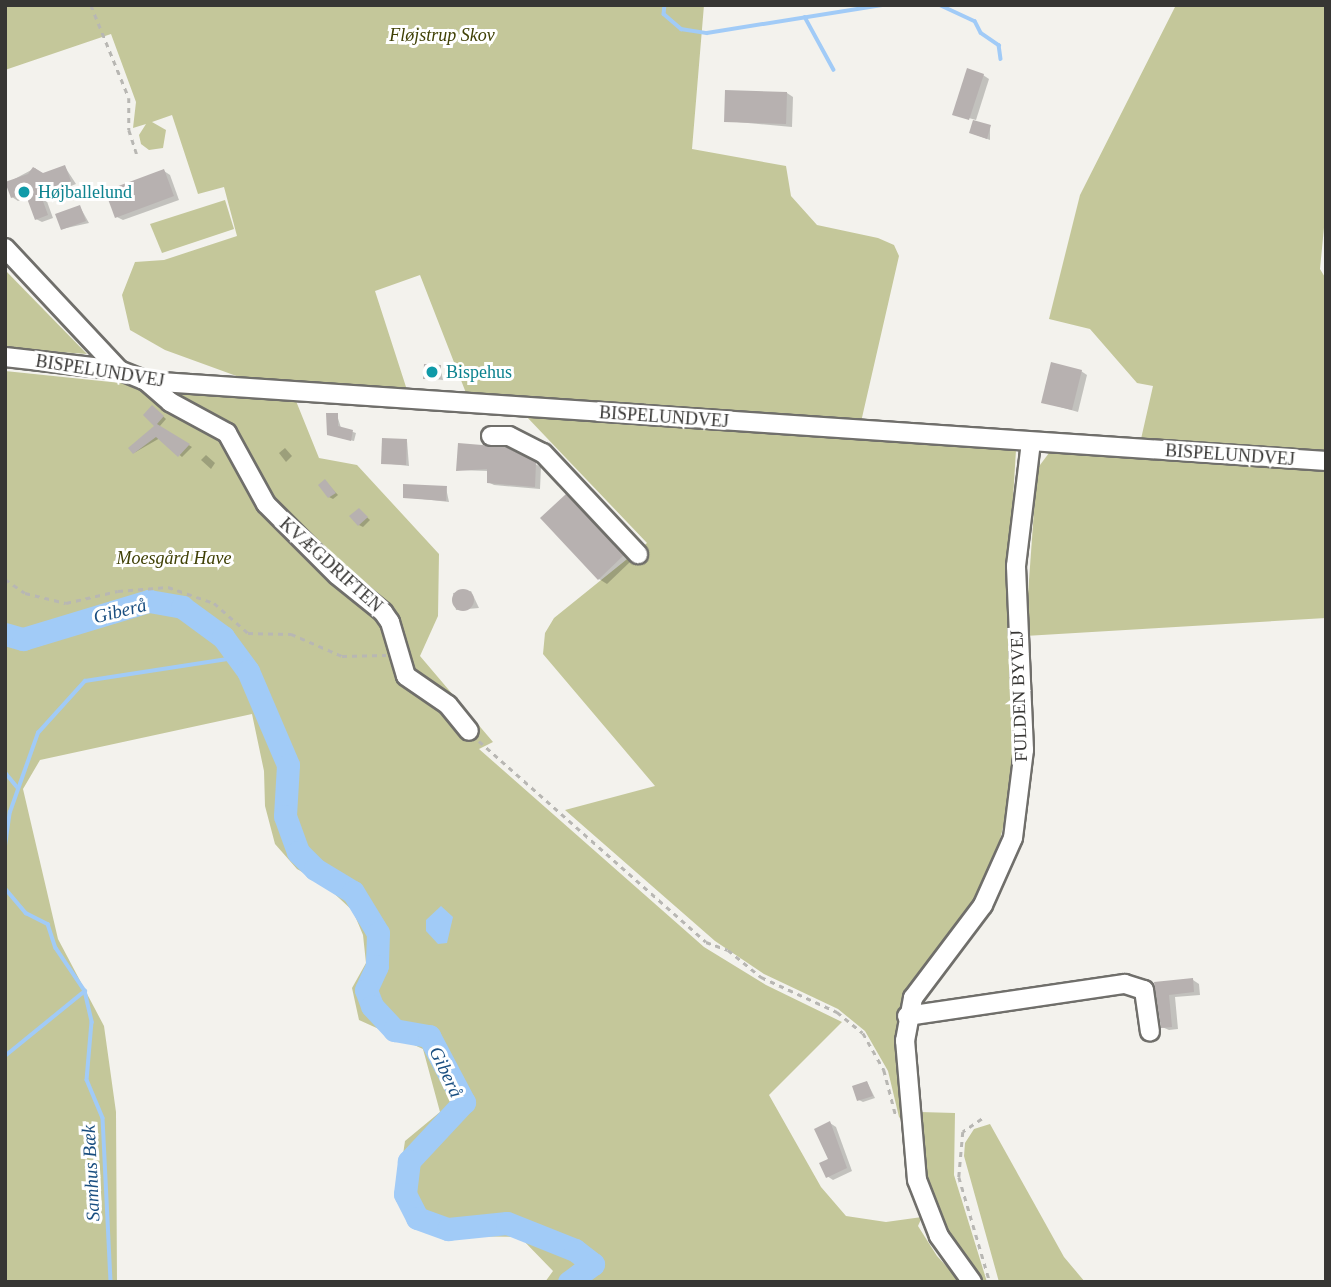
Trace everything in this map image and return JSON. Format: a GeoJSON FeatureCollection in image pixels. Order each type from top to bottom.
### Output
{"type":"FeatureCollection","features":[{"type":"Feature","properties":{"kind":"street"},"geometry":{"type":"LineString","coordinates":[[5,248],[119,370]]}},
{"type":"Feature","properties":{"kind":"street","name":"BISPELUNDVEJ"},"geometry":{"type":"LineString","coordinates":[[5,357],[119,370],[146,381],[1326,461]]}},
{"type":"Feature","properties":{"kind":"street","name":"KVÆGDRIFTEN"},"geometry":{"type":"LineString","coordinates":[[146,381],[170,402],[227,433],[266,504],[337,575],[383,612],[390,622],[397,653],[412,683],[448,705],[469,731]]}},
{"type":"Feature","properties":{"kind":"street"},"geometry":{"type":"LineString","coordinates":[[491,436],[509,436],[543,453],[638,554]]}},
{"type":"Feature","properties":{"kind":"street","name":"FULDEN BYVEJ"},"geometry":{"type":"LineString","coordinates":[[972,1282],[939,1236],[926,1205],[911,1135],[907,1016],[922,982],[983,905],[1013,838],[1024,750],[1016,566],[1031,442]]}},
{"type":"Feature","properties":{"kind":"street"},"geometry":{"type":"LineString","coordinates":[[907,1016],[1125,984],[1144,990],[1150,1032]]}},
{"type":"Feature","properties":{"kind":"path"},"geometry":{"type":"LineString","coordinates":[[92,5],[130,98],[129,130],[137,155]]}},
{"type":"Feature","properties":{"kind":"path"},"geometry":{"type":"LineString","coordinates":[[5,579],[24,593],[66,603],[118,591],[168,587],[214,603],[248,633],[291,634],[342,656],[397,653]]}},
{"type":"Feature","properties":{"kind":"path"},"geometry":{"type":"LineString","coordinates":[[469,731],[706,942],[728,950],[761,977],[837,1012],[863,1033],[884,1070],[898,1122],[911,1135]]}},
{"type":"Feature","properties":{"kind":"path"},"geometry":{"type":"LineString","coordinates":[[982,1119],[963,1132],[959,1177],[990,1282]]}},
{"type":"Feature","properties":{"kind":"green space","name":"Fløjstrup Skov"},"geometry":{"type":"Polygon","coordinates":[[[5,5],[704,5],[692,149],[786,166],[791,196],[817,225],[878,238],[894,245],[899,256],[861,422],[466,393],[420,275],[375,291],[407,390],[242,378],[165,350],[130,330],[122,295],[135,262],[164,260],[237,236],[224,187],[198,194],[172,115],[152,122],[166,130],[163,148],[149,150],[141,144],[139,135],[146,124],[133,128],[136,102],[111,34],[5,70],[5,5]]]}},
{"type":"Feature","properties":{"kind":"green space"},"geometry":{"type":"Polygon","coordinates":[[[1176,5],[1326,5],[1326,207],[1320,269],[1326,279],[1326,451],[1141,439],[1153,386],[1137,383],[1090,329],[1049,319],[1080,195],[1176,5]]]}},
{"type":"Feature","properties":{"kind":"green space"},"geometry":{"type":"Polygon","coordinates":[[[225,200],[234,229],[162,253],[150,224],[225,200]]]}},
{"type":"Feature","properties":{"kind":"green space"},"geometry":{"type":"Polygon","coordinates":[[[5,270],[87,354],[5,348],[5,270]]]}},
{"type":"Feature","properties":{"kind":"green space","name":"Moesgård Have"},"geometry":{"type":"Polygon","coordinates":[[[5,371],[296,401],[319,458],[357,465],[439,554],[438,616],[420,656],[493,742],[479,749],[704,947],[766,985],[842,1022],[769,1095],[821,1187],[846,1216],[886,1222],[922,1217],[918,1226],[937,1256],[961,1282],[545,1282],[553,1271],[520,1237],[447,1236],[420,1230],[396,1201],[405,1141],[440,1112],[423,1049],[359,1020],[352,988],[366,963],[363,935],[353,911],[325,885],[297,869],[275,844],[265,806],[264,771],[252,714],[40,760],[23,789],[58,939],[104,1026],[116,1112],[117,1282],[5,1282],[5,371]]]}},
{"type":"Feature","properties":{"kind":"green space"},"geometry":{"type":"Polygon","coordinates":[[[525,415],[1016,450],[1008,580],[1016,749],[1012,792],[991,875],[977,902],[910,991],[899,1066],[905,1123],[899,1117],[888,1071],[865,1031],[838,1009],[764,974],[715,941],[565,810],[655,786],[543,654],[545,633],[554,618],[647,543],[525,415]]]}},
{"type":"Feature","properties":{"kind":"green space"},"geometry":{"type":"Polygon","coordinates":[[[1049,453],[1326,469],[1326,618],[1025,636],[1037,469],[1049,453]]]}},
{"type":"Feature","properties":{"kind":"green space"},"geometry":{"type":"Polygon","coordinates":[[[920,1112],[955,1113],[954,1175],[987,1282],[981,1282],[946,1235],[927,1188],[920,1112]]]}},
{"type":"Feature","properties":{"kind":"green space"},"geometry":{"type":"Polygon","coordinates":[[[990,1124],[1064,1257],[1085,1282],[999,1282],[964,1156],[965,1143],[974,1129],[990,1124]]]}},
{"type":"Feature","properties":{"kind":"water"},"geometry":{"type":"Polygon","coordinates":[[[441,906],[453,917],[447,943],[438,944],[426,931],[426,920],[441,906]]]}},
{"type":"Feature","properties":{"kind":"building"},"geometry":{"type":"Polygon","coordinates":[[[967,68],[984,74],[969,120],[952,115],[967,68]]]}},
{"type":"Feature","properties":{"kind":"building"},"geometry":{"type":"Polygon","coordinates":[[[725,90],[787,92],[786,124],[724,122],[725,90]]]}},
{"type":"Feature","properties":{"kind":"building"},"geometry":{"type":"Polygon","coordinates":[[[973,120],[991,125],[987,139],[969,133],[973,120]]]}},
{"type":"Feature","properties":{"kind":"building","name":"Højballelund"},"geometry":{"type":"Polygon","coordinates":[[[65,165],[71,181],[40,193],[48,215],[35,220],[25,193],[11,198],[5,182],[28,174],[33,167],[43,173],[65,165]]]}},
{"type":"Feature","properties":{"kind":"building"},"geometry":{"type":"Polygon","coordinates":[[[164,169],[174,196],[115,218],[105,191],[164,169]]]}},
{"type":"Feature","properties":{"kind":"building"},"geometry":{"type":"Polygon","coordinates":[[[80,205],[86,221],[61,230],[55,214],[80,205]]]}},
{"type":"Feature","properties":{"kind":"building"},"geometry":{"type":"Polygon","coordinates":[[[1051,362],[1082,370],[1072,410],[1041,403],[1051,362]]]}},
{"type":"Feature","properties":{"kind":"building","name":"Bispehus"},"geometry":{"type":"Polygon","coordinates":[[[424,364],[441,365],[440,379],[423,379],[424,364]]]}},
{"type":"Feature","properties":{"kind":"building"},"geometry":{"type":"Polygon","coordinates":[[[152,405],[164,416],[157,424],[190,444],[178,457],[156,437],[133,454],[128,448],[154,426],[143,415],[152,405]]]}},
{"type":"Feature","properties":{"kind":"building"},"geometry":{"type":"Polygon","coordinates":[[[326,413],[338,413],[338,426],[353,430],[351,441],[327,435],[326,413]]]}},
{"type":"Feature","properties":{"kind":"building"},"geometry":{"type":"Polygon","coordinates":[[[382,438],[407,439],[406,465],[381,464],[382,438]]]}},
{"type":"Feature","properties":{"kind":"building"},"geometry":{"type":"Polygon","coordinates":[[[458,443],[506,447],[536,462],[535,487],[487,483],[487,469],[456,471],[458,443]]]}},
{"type":"Feature","properties":{"kind":"building"},"geometry":{"type":"Polygon","coordinates":[[[325,479],[336,493],[328,498],[318,485],[325,479]]]}},
{"type":"Feature","properties":{"kind":"building"},"geometry":{"type":"Polygon","coordinates":[[[403,484],[447,486],[446,501],[403,498],[403,484]]]}},
{"type":"Feature","properties":{"kind":"building"},"geometry":{"type":"Polygon","coordinates":[[[566,494],[624,555],[598,580],[540,518],[566,494]]]}},
{"type":"Feature","properties":{"kind":"building"},"geometry":{"type":"Polygon","coordinates":[[[359,508],[368,517],[358,526],[349,516],[359,508]]]}},
{"type":"Feature","properties":{"kind":"building"},"geometry":{"type":"Polygon","coordinates":[[[459,589],[467,589],[474,596],[474,604],[467,611],[459,611],[452,604],[452,596],[459,589]]]}},
{"type":"Feature","properties":{"kind":"building"},"geometry":{"type":"Polygon","coordinates":[[[1193,978],[1194,992],[1169,995],[1172,1027],[1161,1028],[1154,982],[1193,978]]]}},
{"type":"Feature","properties":{"kind":"building"},"geometry":{"type":"Polygon","coordinates":[[[867,1081],[873,1096],[857,1101],[852,1086],[867,1081]]]}},
{"type":"Feature","properties":{"kind":"building"},"geometry":{"type":"Polygon","coordinates":[[[830,1121],[847,1168],[826,1178],[819,1163],[828,1159],[814,1129],[830,1121]]]}},
{"type":"Feature","properties":{"kind":"waterway"},"geometry":{"type":"LineString","coordinates":[[665,5],[664,14],[681,29],[707,33],[882,5]]}},
{"type":"Feature","properties":{"kind":"waterway"},"geometry":{"type":"LineString","coordinates":[[940,5],[975,21],[981,33],[999,45],[1001,59]]}},
{"type":"Feature","properties":{"kind":"waterway"},"geometry":{"type":"LineString","coordinates":[[805,17],[834,70]]}},
{"type":"Feature","properties":{"kind":"waterway","name":"Giberå"},"geometry":{"type":"LineString","coordinates":[[5,634],[23,639],[149,601],[182,607],[223,637],[248,671],[288,765],[285,816],[298,852],[315,869],[353,892],[378,933],[377,966],[366,990],[372,1006],[394,1030],[429,1036],[464,1102],[409,1161],[405,1194],[417,1218],[448,1229],[507,1223],[575,1250],[593,1264],[569,1282]]}},
{"type":"Feature","properties":{"kind":"waterway","name":"Samhus Bæk"},"geometry":{"type":"LineString","coordinates":[[5,846],[10,812],[38,733],[85,681],[240,657]]}},
{"type":"Feature","properties":{"kind":"waterway"},"geometry":{"type":"LineString","coordinates":[[5,772],[17,787]]}},
{"type":"Feature","properties":{"kind":"waterway","name":"Samhus Bæk"},"geometry":{"type":"LineString","coordinates":[[5,888],[26,913],[48,924],[56,948],[85,991],[92,1022],[87,1080],[103,1118],[111,1282]]}},
{"type":"Feature","properties":{"kind":"waterway"},"geometry":{"type":"LineString","coordinates":[[5,1056],[85,991]]}},
{"type":"Feature","properties":{"kind":"place","name":"Højballelund"},"geometry":{"type":"Point","coordinates":[24,192]}},
{"type":"Feature","properties":{"kind":"place","name":"Bispehus"},"geometry":{"type":"Point","coordinates":[432,372]}}]}
